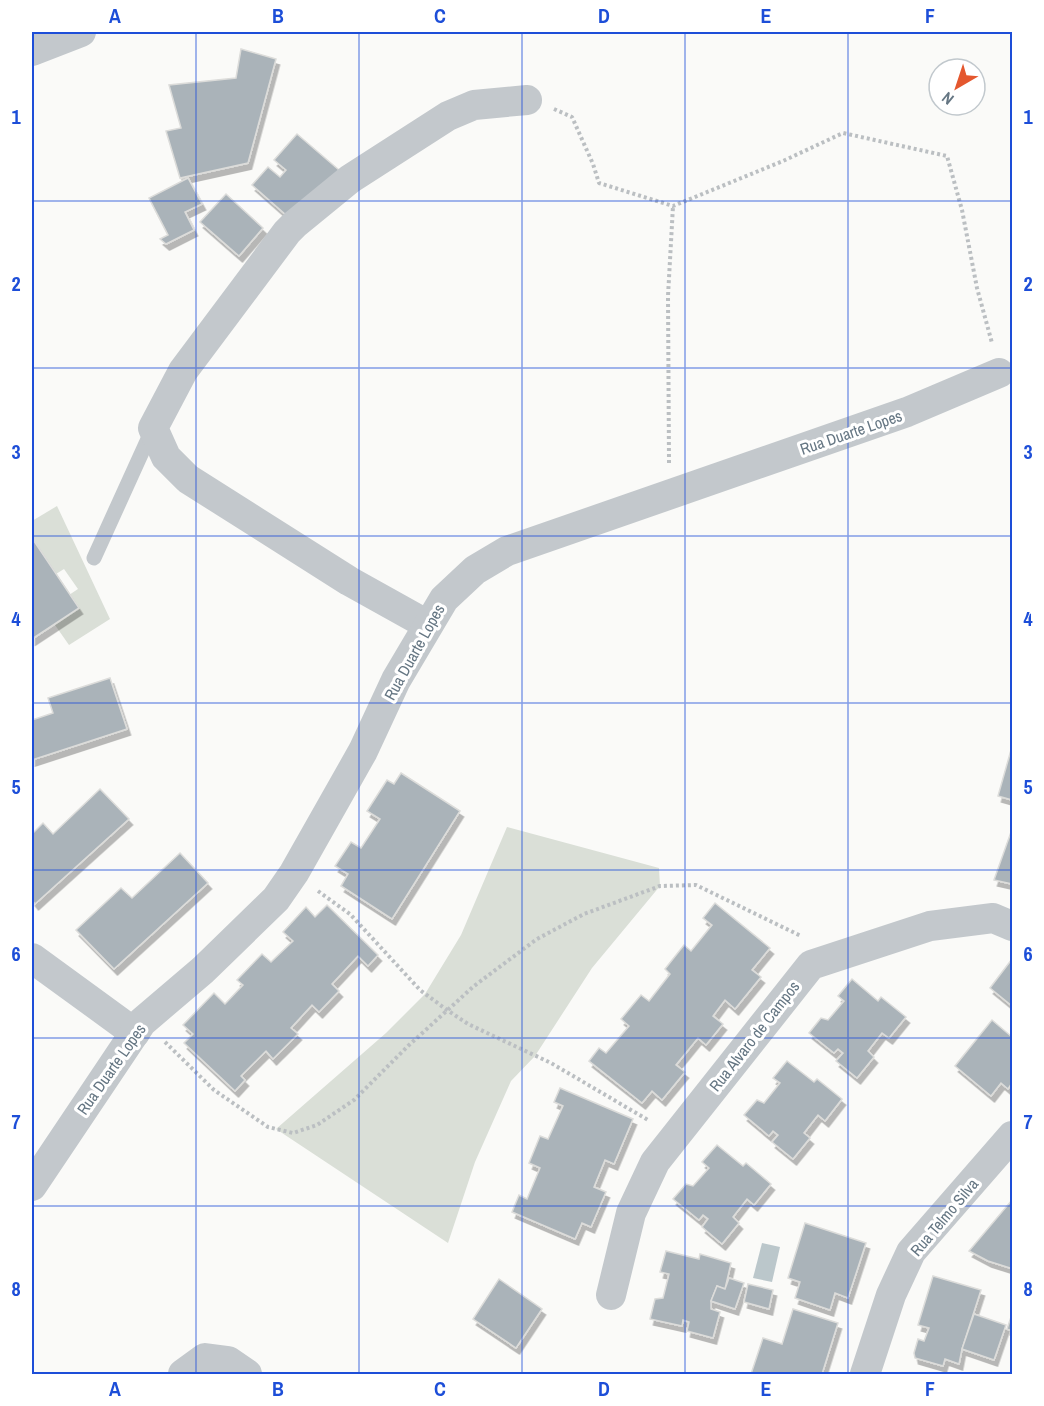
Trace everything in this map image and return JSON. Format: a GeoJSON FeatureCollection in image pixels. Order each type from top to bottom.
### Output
{"type":"FeatureCollection","features":[{"type":"Feature","properties":{"kind":"street"},"geometry":{"type":"LineString","coordinates":[[32,51],[81,32]]}},
{"type":"Feature","properties":{"kind":"street"},"geometry":{"type":"LineString","coordinates":[[428,625],[349,581],[188,480],[166,457],[153,428],[183,371],[295,224],[350,179],[448,116],[474,105],[527,100]]}},
{"type":"Feature","properties":{"kind":"street","name":"Rua Duarte Lopes"},"geometry":{"type":"LineString","coordinates":[[32,1186],[138,1027],[203,970],[276,898],[294,873],[363,751],[396,680],[428,625],[444,599],[475,570],[507,551],[907,412],[999,373]]}},
{"type":"Feature","properties":{"kind":"street","name":"Rua Alvaro de Campos"},"geometry":{"type":"LineString","coordinates":[[611,1295],[631,1212],[656,1162],[811,965],[930,926],[993,918],[1012,926]]}},
{"type":"Feature","properties":{"kind":"street"},"geometry":{"type":"LineString","coordinates":[[32,958],[138,1027]]}},
{"type":"Feature","properties":{"kind":"street","name":"Rua Telmo Silva"},"geometry":{"type":"LineString","coordinates":[[865,1374],[891,1295],[912,1252],[1012,1136]]}},
{"type":"Feature","properties":{"kind":"street"},"geometry":{"type":"LineString","coordinates":[[183,1374],[205,1358],[228,1361],[247,1374]]}},
{"type":"Feature","properties":{"kind":"lane"},"geometry":{"type":"LineString","coordinates":[[94,558],[153,428]]}},
{"type":"Feature","properties":{"kind":"path"},"geometry":{"type":"LineString","coordinates":[[572,117],[599,183],[673,206],[783,161],[843,133],[948,156],[962,210],[974,278],[999,373]]}},
{"type":"Feature","properties":{"kind":"path"},"geometry":{"type":"LineString","coordinates":[[670,493],[667,361],[673,206]]}},
{"type":"Feature","properties":{"kind":"path"},"geometry":{"type":"LineString","coordinates":[[294,873],[350,914],[420,990],[447,1010],[468,1024],[551,1063],[648,1120],[672,1140]]}},
{"type":"Feature","properties":{"kind":"path"},"geometry":{"type":"LineString","coordinates":[[138,1027],[214,1090],[268,1127],[293,1133],[317,1125],[354,1100],[474,986],[537,939],[584,914],[660,886],[696,885],[840,954]]}},
{"type":"Feature","properties":{"kind":"shaded area"},"geometry":{"type":"Polygon","coordinates":[[[57,506],[110,619],[69,645],[55,625],[78,609],[69,595],[78,589],[64,569],[56,574],[32,537],[32,521],[57,506]]]}},
{"type":"Feature","properties":{"kind":"shaded area"},"geometry":{"type":"Polygon","coordinates":[[[507,827],[659,868],[660,886],[592,968],[535,1056],[511,1081],[475,1162],[448,1243],[276,1129],[386,1033],[425,994],[461,935],[507,827]]]}},
{"type":"Feature","properties":{"kind":"shaded area"},"geometry":{"type":"Polygon","coordinates":[[[762,1243],[780,1247],[772,1282],[753,1278],[762,1243]]]}},
{"type":"Feature","properties":{"kind":"building"},"geometry":{"type":"Polygon","coordinates":[[[241,49],[276,59],[248,163],[180,178],[166,131],[181,128],[169,85],[236,78],[241,49]]]}},
{"type":"Feature","properties":{"kind":"building"},"geometry":{"type":"Polygon","coordinates":[[[297,134],[339,170],[294,222],[252,185],[268,167],[280,177],[286,170],[274,160],[297,134]]]}},
{"type":"Feature","properties":{"kind":"building"},"geometry":{"type":"Polygon","coordinates":[[[188,178],[202,204],[185,212],[194,230],[166,244],[160,239],[168,235],[149,198],[188,178]]]}},
{"type":"Feature","properties":{"kind":"building"},"geometry":{"type":"Polygon","coordinates":[[[226,194],[263,228],[239,256],[200,222],[226,194]]]}},
{"type":"Feature","properties":{"kind":"building"},"geometry":{"type":"Polygon","coordinates":[[[32,538],[79,608],[32,639],[32,538]]]}},
{"type":"Feature","properties":{"kind":"building"},"geometry":{"type":"Polygon","coordinates":[[[110,678],[127,729],[32,760],[32,720],[53,713],[48,698],[110,678]]]}},
{"type":"Feature","properties":{"kind":"building"},"geometry":{"type":"Polygon","coordinates":[[[1012,751],[1012,800],[998,796],[1012,751]]]}},
{"type":"Feature","properties":{"kind":"building"},"geometry":{"type":"Polygon","coordinates":[[[401,773],[460,811],[392,919],[341,886],[348,874],[335,866],[351,842],[361,848],[380,819],[367,811],[387,780],[394,784],[401,773]]]}},
{"type":"Feature","properties":{"kind":"building"},"geometry":{"type":"Polygon","coordinates":[[[100,789],[129,819],[35,904],[32,900],[32,834],[43,823],[53,834],[100,789]]]}},
{"type":"Feature","properties":{"kind":"building"},"geometry":{"type":"Polygon","coordinates":[[[1012,833],[1012,884],[994,880],[1012,833]]]}},
{"type":"Feature","properties":{"kind":"building"},"geometry":{"type":"Polygon","coordinates":[[[180,853],[208,883],[114,969],[76,930],[121,888],[132,898],[180,853]]]}},
{"type":"Feature","properties":{"kind":"building"},"geometry":{"type":"Polygon","coordinates":[[[715,903],[770,948],[752,970],[761,977],[735,1009],[725,1000],[713,1016],[723,1024],[706,1045],[698,1038],[676,1065],[685,1072],[662,1100],[652,1091],[642,1103],[589,1061],[599,1048],[606,1053],[629,1026],[621,1019],[641,995],[649,1001],[670,974],[665,969],[684,945],[691,951],[712,925],[703,918],[715,903]]]}},
{"type":"Feature","properties":{"kind":"building"},"geometry":{"type":"Polygon","coordinates":[[[327,905],[378,955],[368,966],[358,956],[332,984],[339,991],[319,1012],[312,1005],[291,1028],[298,1034],[273,1059],[266,1051],[241,1076],[245,1080],[235,1091],[184,1043],[193,1034],[183,1025],[214,993],[225,1004],[243,985],[237,980],[262,954],[271,962],[293,941],[283,932],[306,907],[315,917],[327,905]]]}},
{"type":"Feature","properties":{"kind":"building"},"geometry":{"type":"Polygon","coordinates":[[[1012,959],[1012,1006],[990,988],[1012,959]]]}},
{"type":"Feature","properties":{"kind":"building"},"geometry":{"type":"Polygon","coordinates":[[[852,979],[878,1001],[881,997],[906,1017],[889,1038],[882,1033],[868,1051],[874,1057],[857,1078],[836,1061],[843,1053],[838,1049],[834,1053],[809,1033],[821,1018],[828,1020],[844,1001],[838,996],[852,979]]]}},
{"type":"Feature","properties":{"kind":"building"},"geometry":{"type":"Polygon","coordinates":[[[992,1020],[1012,1037],[1012,1083],[1008,1089],[1001,1083],[991,1096],[955,1066],[992,1020]]]}},
{"type":"Feature","properties":{"kind":"building"},"geometry":{"type":"Polygon","coordinates":[[[787,1061],[814,1082],[817,1079],[842,1099],[825,1121],[818,1115],[804,1133],[810,1138],[793,1159],[772,1142],[778,1135],[773,1131],[769,1136],[744,1115],[757,1100],[764,1103],[780,1083],[773,1078],[787,1061]]]}},
{"type":"Feature","properties":{"kind":"building"},"geometry":{"type":"Polygon","coordinates":[[[560,1088],[633,1119],[614,1164],[605,1160],[594,1187],[606,1192],[591,1227],[582,1223],[575,1239],[512,1212],[519,1195],[527,1199],[540,1168],[529,1163],[540,1136],[548,1139],[563,1106],[554,1102],[560,1088]]]}},
{"type":"Feature","properties":{"kind":"building"},"geometry":{"type":"Polygon","coordinates":[[[717,1145],[743,1166],[746,1163],[771,1184],[754,1205],[747,1199],[733,1217],[739,1223],[722,1244],[702,1227],[708,1219],[703,1215],[699,1220],[673,1199],[686,1184],[693,1186],[709,1168],[702,1162],[717,1145]]]}},
{"type":"Feature","properties":{"kind":"building"},"geometry":{"type":"Polygon","coordinates":[[[1012,1200],[1012,1268],[1010,1268],[988,1261],[969,1251],[1012,1200]]]}},
{"type":"Feature","properties":{"kind":"building"},"geometry":{"type":"Polygon","coordinates":[[[805,1223],[866,1243],[848,1298],[835,1293],[830,1310],[795,1298],[800,1282],[788,1278],[805,1223]]]}},
{"type":"Feature","properties":{"kind":"building"},"geometry":{"type":"Polygon","coordinates":[[[666,1251],[699,1259],[700,1254],[731,1263],[725,1289],[717,1286],[711,1301],[711,1309],[720,1312],[713,1338],[687,1331],[689,1322],[683,1320],[682,1326],[650,1319],[655,1299],[663,1298],[669,1274],[660,1272],[666,1251]]]}},
{"type":"Feature","properties":{"kind":"building"},"geometry":{"type":"Polygon","coordinates":[[[933,1276],[981,1290],[959,1364],[945,1359],[943,1366],[915,1358],[918,1339],[924,1341],[929,1328],[918,1325],[933,1276]]]}},
{"type":"Feature","properties":{"kind":"building"},"geometry":{"type":"Polygon","coordinates":[[[729,1278],[744,1283],[735,1309],[711,1301],[717,1286],[725,1289],[729,1278]]]}},
{"type":"Feature","properties":{"kind":"building"},"geometry":{"type":"Polygon","coordinates":[[[499,1279],[542,1309],[516,1348],[473,1319],[499,1279]]]}},
{"type":"Feature","properties":{"kind":"building"},"geometry":{"type":"Polygon","coordinates":[[[748,1284],[773,1290],[769,1309],[744,1302],[748,1284]]]}},
{"type":"Feature","properties":{"kind":"building"},"geometry":{"type":"Polygon","coordinates":[[[793,1309],[838,1323],[822,1374],[751,1374],[763,1338],[782,1344],[793,1309]]]}},
{"type":"Feature","properties":{"kind":"building"},"geometry":{"type":"Polygon","coordinates":[[[974,1314],[1006,1325],[994,1360],[962,1349],[974,1314]]]}},
{"type":"Feature","properties":{"kind":"building"},"geometry":{"type":"Polygon","coordinates":[[[1012,1314],[1012,1331],[1007,1329],[1012,1314]]]}}]}
